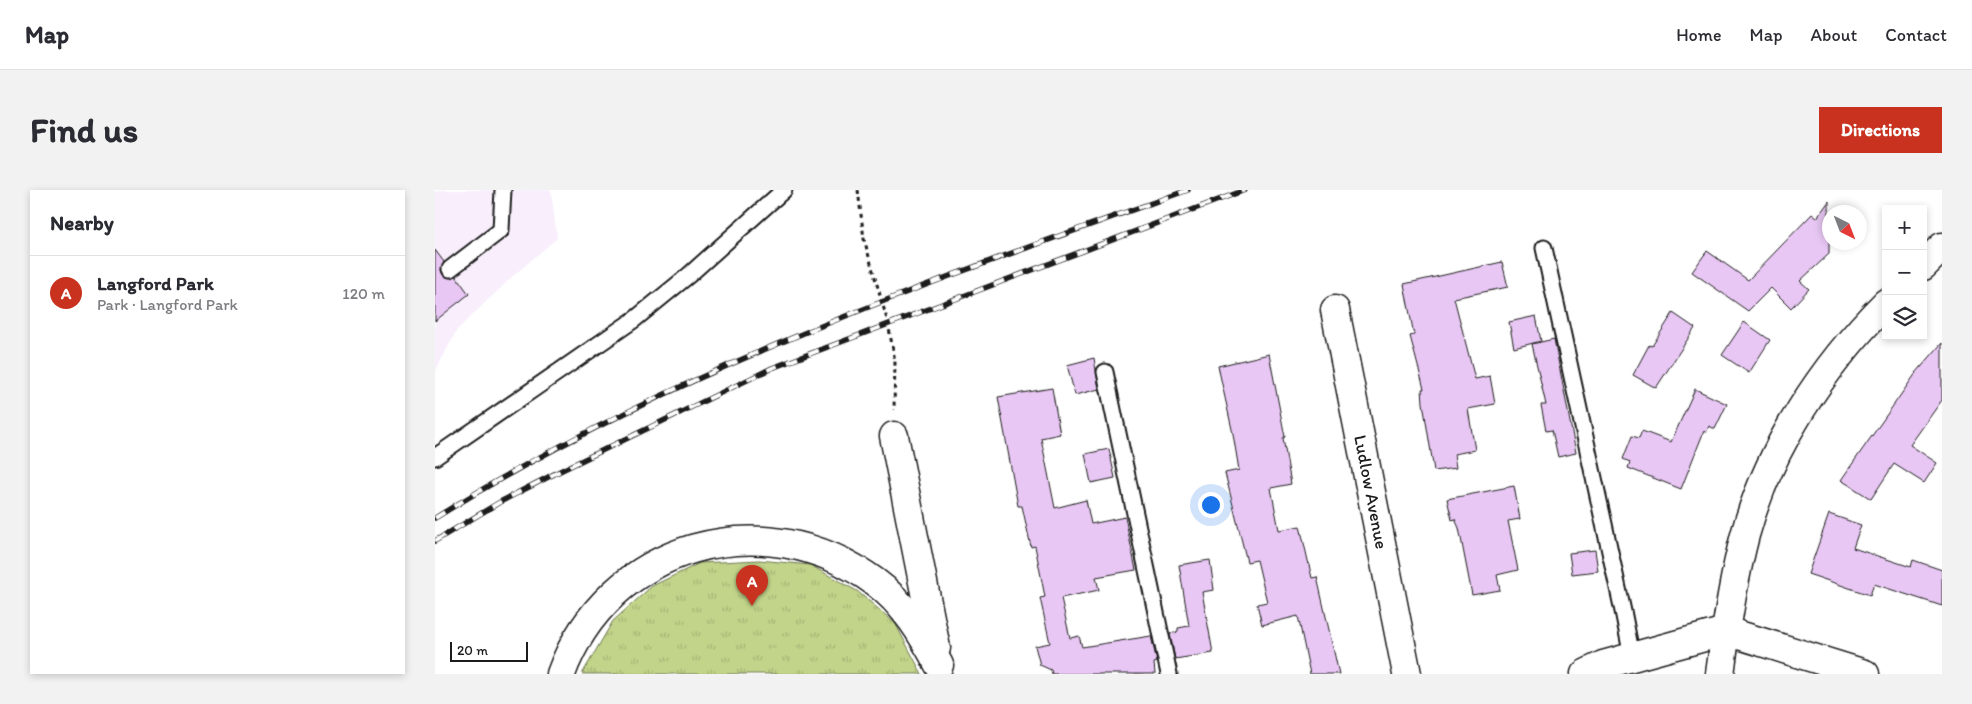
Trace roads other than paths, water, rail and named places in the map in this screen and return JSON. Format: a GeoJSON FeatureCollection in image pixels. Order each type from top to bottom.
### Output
{"type":"FeatureCollection","features":[{"type":"Feature","properties":{"kind":"street"},"geometry":{"type":"LineString","coordinates":[[1927,262],[1942,247]]}},
{"type":"Feature","properties":{"kind":"street"},"geometry":{"type":"LineString","coordinates":[[1720,674],[1726,631],[1745,535],[1770,471],[1792,426],[1823,376],[1859,330],[1882,307]]}},
{"type":"Feature","properties":{"kind":"street","name":"Ludlow Avenue"},"geometry":{"type":"LineString","coordinates":[[1335,310],[1407,674]]}},
{"type":"Feature","properties":{"kind":"street"},"geometry":{"type":"LineString","coordinates":[[894,436],[940,670]]}},
{"type":"Feature","properties":{"kind":"street"},"geometry":{"type":"LineString","coordinates":[[561,674],[580,632],[617,590],[638,574],[660,561],[709,544],[758,540],[807,547],[844,563],[876,582],[896,600],[913,621],[940,670]]}},
{"type":"Feature","properties":{"kind":"street"},"geometry":{"type":"LineString","coordinates":[[1585,674],[1603,665],[1726,631],[1865,674]]}},
{"type":"Feature","properties":{"kind":"lane"},"geometry":{"type":"LineString","coordinates":[[450,269],[501,230],[503,190]]}},
{"type":"Feature","properties":{"kind":"lane"},"geometry":{"type":"LineString","coordinates":[[435,457],[635,319],[689,275],[784,190]]}},
{"type":"Feature","properties":{"kind":"lane"},"geometry":{"type":"LineString","coordinates":[[1544,248],[1624,616],[1631,657]]}},
{"type":"Feature","properties":{"kind":"lane"},"geometry":{"type":"LineString","coordinates":[[1105,372],[1169,674]]}},
{"type":"Feature","properties":{"kind":"railway"},"geometry":{"type":"LineString","coordinates":[[435,518],[524,466],[615,418],[708,374],[898,296],[1188,190]]}},
{"type":"Feature","properties":{"kind":"railway"},"geometry":{"type":"LineString","coordinates":[[435,541],[500,502],[560,471],[772,368],[1245,190]]}},
{"type":"Feature","properties":{"kind":"place","name":"Langford Park"},"geometry":{"type":"Point","coordinates":[752,606]}}]}
